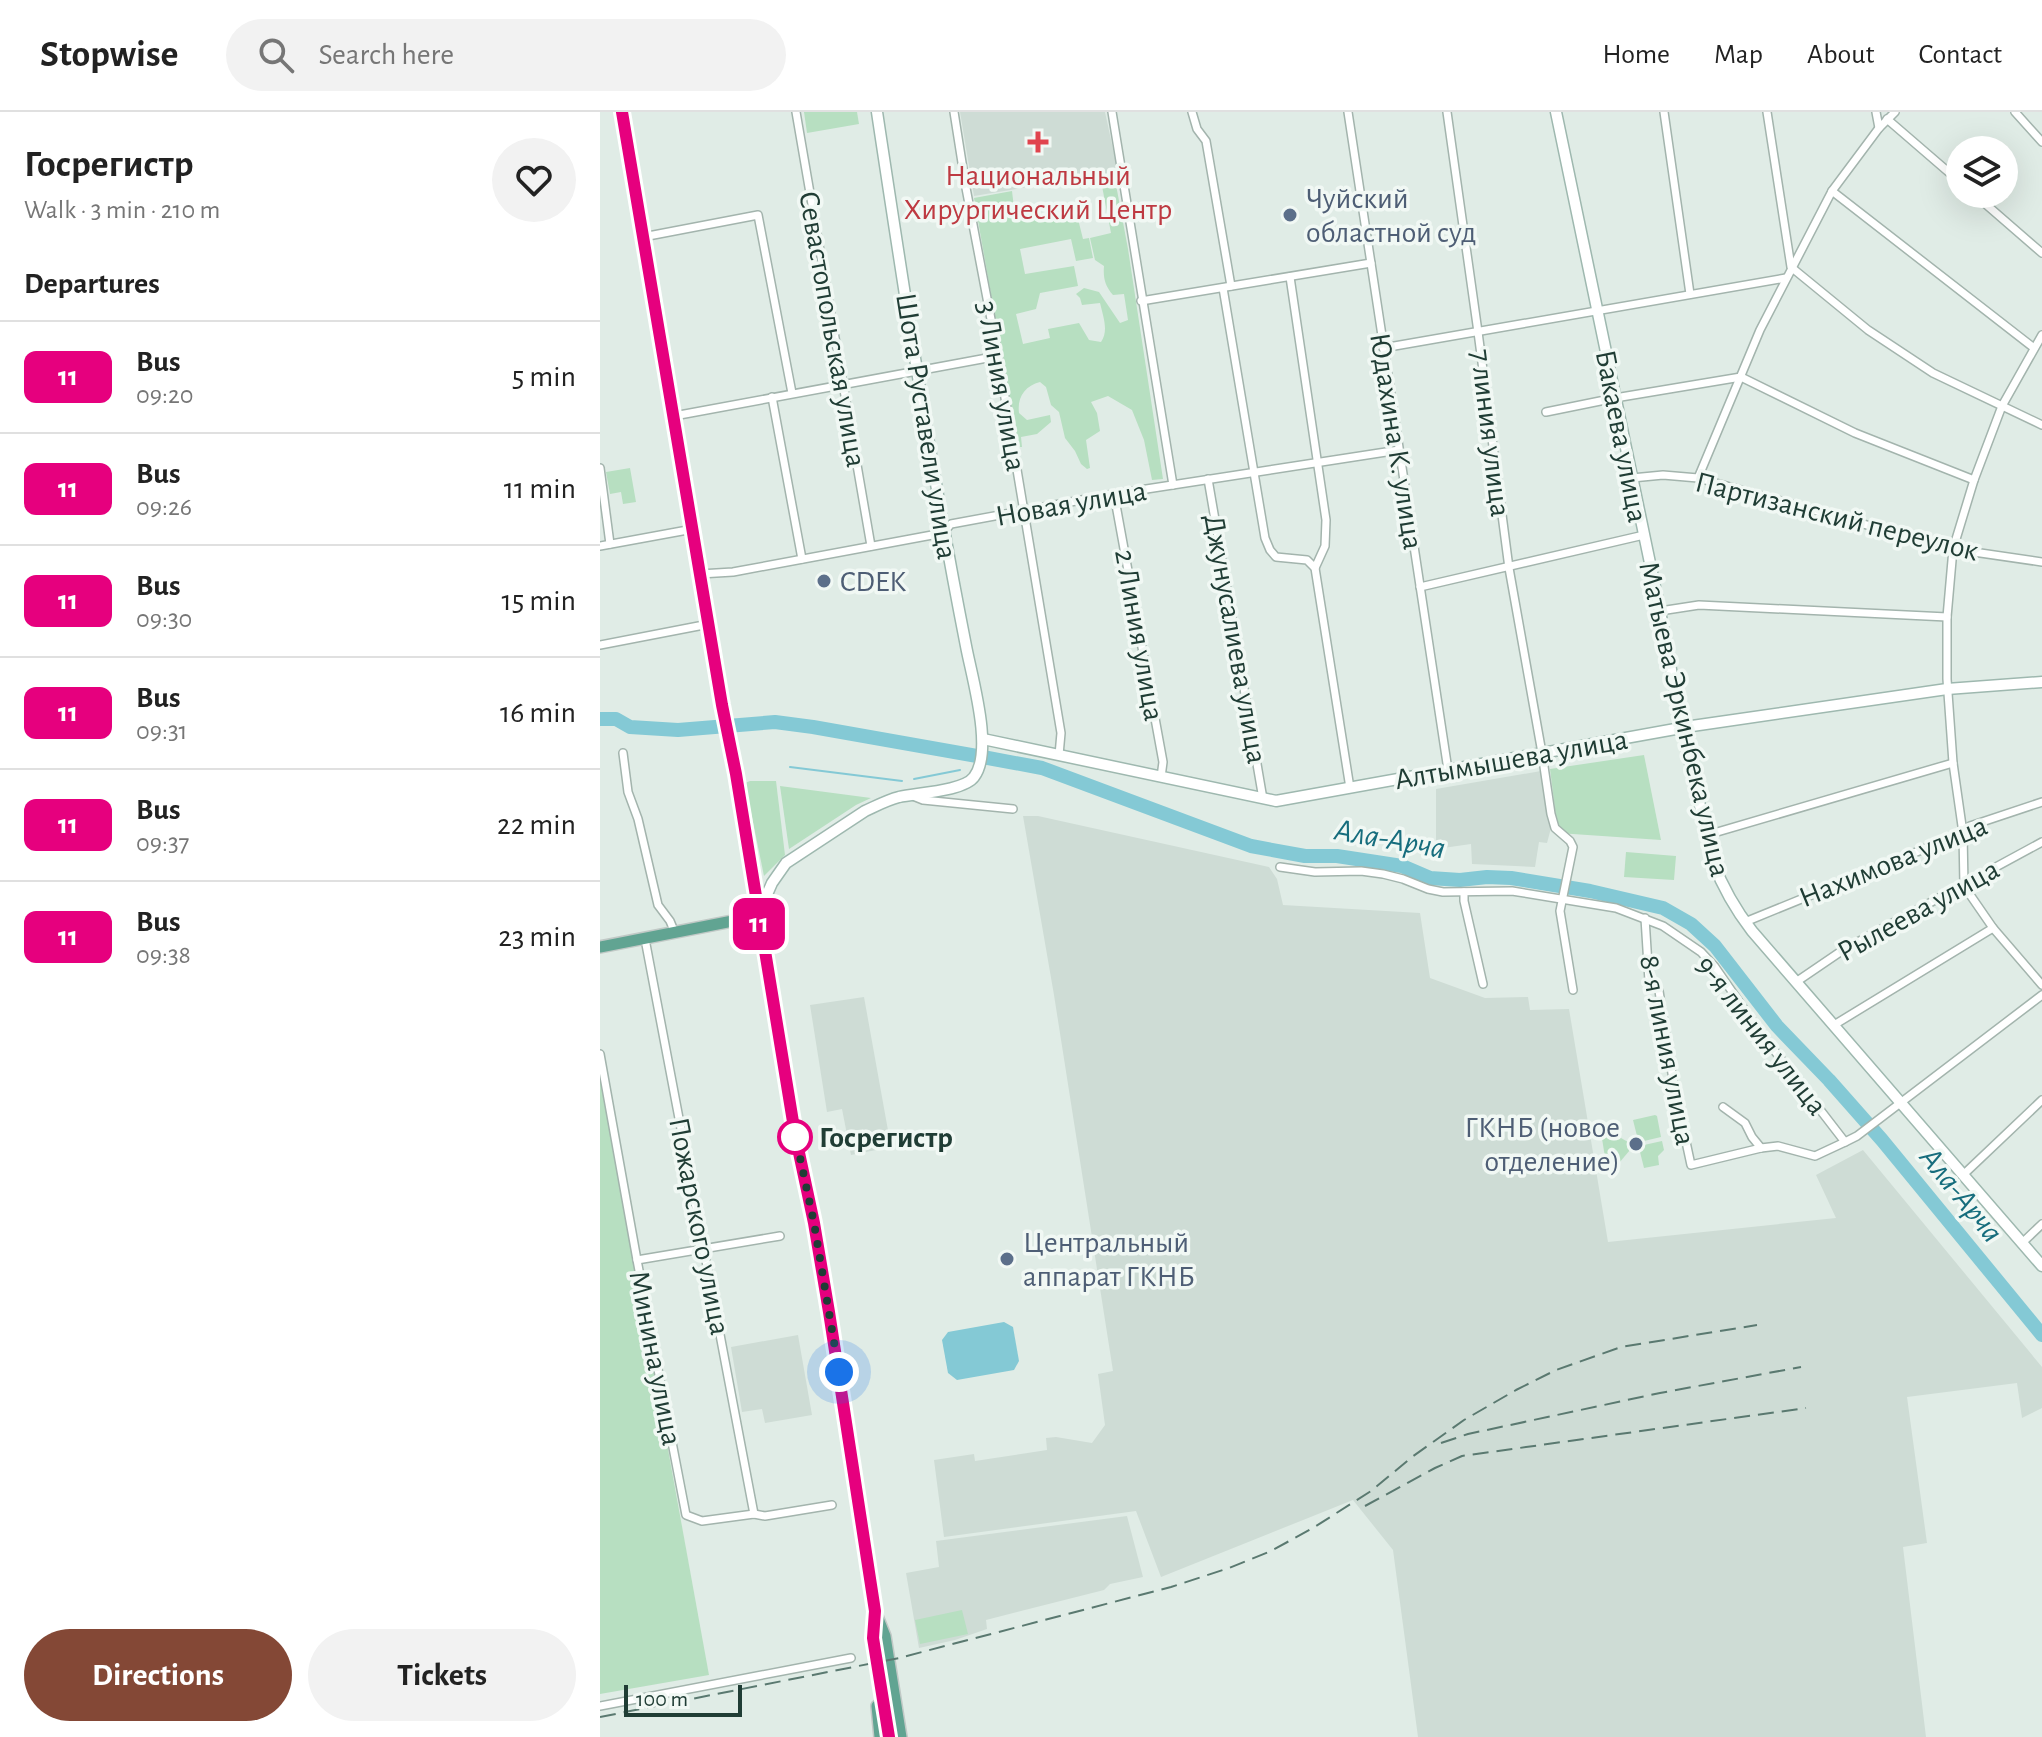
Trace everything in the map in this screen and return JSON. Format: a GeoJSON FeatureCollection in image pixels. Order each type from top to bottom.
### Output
{"type":"FeatureCollection","features":[{"type":"Feature","properties":{"kind":"main road"},"geometry":{"type":"LineString","coordinates":[[622,112],[795,1134],[827,1297],[875,1611],[885,1636],[884,1673],[889,1737]]}},
{"type":"Feature","properties":{"kind":"main road","name":"Шота Руставели улица"},"geometry":{"type":"LineString","coordinates":[[877,112],[943,533],[983,742]]}},
{"type":"Feature","properties":{"kind":"main road","name":"Бакаева улица"},"geometry":{"type":"LineString","coordinates":[[1556,112],[1644,535]]}},
{"type":"Feature","properties":{"kind":"main road","name":"Матыева Эркинбека улица"},"geometry":{"type":"LineString","coordinates":[[1644,535],[1682,728],[1707,835],[1719,878],[1731,903],[2042,1266]]}},
{"type":"Feature","properties":{"kind":"main road","name":"Алтымышева улица"},"geometry":{"type":"LineString","coordinates":[[983,742],[1276,801],[1682,728],[1947,689],[2042,682]]}},
{"type":"Feature","properties":{"kind":"main road"},"geometry":{"type":"LineString","coordinates":[[758,916],[772,883],[786,863],[865,811],[894,799],[965,785],[973,779],[979,767],[983,742]]}},
{"type":"Feature","properties":{"kind":"main road"},"geometry":{"type":"LineString","coordinates":[[600,947],[758,916]]}},
{"type":"Feature","properties":{"kind":"main road"},"geometry":{"type":"LineString","coordinates":[[880,1737],[876,1695],[884,1673]]}},
{"type":"Feature","properties":{"kind":"main road"},"geometry":{"type":"LineString","coordinates":[[884,1673],[901,1737]]}},
{"type":"Feature","properties":{"kind":"main road"},"geometry":{"type":"LineString","coordinates":[[884,1673],[899,1691],[908,1737]]}},
{"type":"Feature","properties":{"kind":"street","name":"Севастопольская улица"},"geometry":{"type":"LineString","coordinates":[[796,112],[871,546]]}},
{"type":"Feature","properties":{"kind":"street","name":"3 Линия улица"},"geometry":{"type":"LineString","coordinates":[[954,112],[1061,733],[1059,755]]}},
{"type":"Feature","properties":{"kind":"street","name":"Джунусалиева улица"},"geometry":{"type":"LineString","coordinates":[[1112,112],[1173,485]]}},
{"type":"Feature","properties":{"kind":"street"},"geometry":{"type":"LineString","coordinates":[[1192,112],[1197,129],[1206,141],[1265,538],[1276,557],[1307,560],[1315,568]]}},
{"type":"Feature","properties":{"kind":"street","name":"Юдахина К. улица"},"geometry":{"type":"LineString","coordinates":[[1348,112],[1448,770]]}},
{"type":"Feature","properties":{"kind":"street","name":"7 линия улица"},"geometry":{"type":"LineString","coordinates":[[1447,112],[1509,568],[1553,824],[1573,847],[1563,899]]}},
{"type":"Feature","properties":{"kind":"street"},"geometry":{"type":"LineString","coordinates":[[1664,112],[1690,294]]}},
{"type":"Feature","properties":{"kind":"street"},"geometry":{"type":"LineString","coordinates":[[1767,112],[1791,267],[1881,338],[1933,373],[2042,425]]}},
{"type":"Feature","properties":{"kind":"street"},"geometry":{"type":"LineString","coordinates":[[1876,112],[1879,128]]}},
{"type":"Feature","properties":{"kind":"street"},"geometry":{"type":"LineString","coordinates":[[1698,478],[1760,330],[1791,267],[1832,191],[1879,128],[1895,112]]}},
{"type":"Feature","properties":{"kind":"street"},"geometry":{"type":"LineString","coordinates":[[2015,112],[2042,142]]}},
{"type":"Feature","properties":{"kind":"street"},"geometry":{"type":"LineString","coordinates":[[1887,119],[1946,170]]}},
{"type":"Feature","properties":{"kind":"street"},"geometry":{"type":"LineString","coordinates":[[1832,191],[2034,348]]}},
{"type":"Feature","properties":{"kind":"street"},"geometry":{"type":"LineString","coordinates":[[1990,208],[2042,253]]}},
{"type":"Feature","properties":{"kind":"street"},"geometry":{"type":"LineString","coordinates":[[643,237],[758,215],[792,393]]}},
{"type":"Feature","properties":{"kind":"street"},"geometry":{"type":"LineString","coordinates":[[1141,301],[1371,263]]}},
{"type":"Feature","properties":{"kind":"street"},"geometry":{"type":"LineString","coordinates":[[1290,277],[1326,520],[1325,546],[1315,568],[1350,788]]}},
{"type":"Feature","properties":{"kind":"street"},"geometry":{"type":"LineString","coordinates":[[1383,348],[1786,278]]}},
{"type":"Feature","properties":{"kind":"street"},"geometry":{"type":"LineString","coordinates":[[2042,335],[2002,406],[1974,480],[1953,549],[1947,617],[1947,689],[1963,833],[1964,886],[1993,928],[2042,985]]}},
{"type":"Feature","properties":{"kind":"street"},"geometry":{"type":"LineString","coordinates":[[674,416],[998,356]]}},
{"type":"Feature","properties":{"kind":"street"},"geometry":{"type":"LineString","coordinates":[[1546,412],[1741,377],[1855,433],[1974,480]]}},
{"type":"Feature","properties":{"kind":"street"},"geometry":{"type":"LineString","coordinates":[[772,397],[802,559]]}},
{"type":"Feature","properties":{"kind":"street","name":"Новая улица"},"geometry":{"type":"LineString","coordinates":[[700,574],[733,572],[943,533],[951,524],[1114,494],[1399,450]]}},
{"type":"Feature","properties":{"kind":"street"},"geometry":{"type":"LineString","coordinates":[[600,468],[610,544]]}},
{"type":"Feature","properties":{"kind":"street","name":"Партизанский переулок"},"geometry":{"type":"LineString","coordinates":[[1632,478],[1663,475],[1698,478],[1953,549],[2042,562]]}},
{"type":"Feature","properties":{"kind":"street","name":"Джунусалиева улица"},"geometry":{"type":"LineString","coordinates":[[1208,479],[1263,799]]}},
{"type":"Feature","properties":{"kind":"street","name":"2 Линия улица"},"geometry":{"type":"LineString","coordinates":[[1114,494],[1163,762],[1161,777]]}},
{"type":"Feature","properties":{"kind":"street"},"geometry":{"type":"LineString","coordinates":[[600,546],[693,529]]}},
{"type":"Feature","properties":{"kind":"street","name":"Бакаева улица"},"geometry":{"type":"LineString","coordinates":[[1420,587],[1644,535]]}},
{"type":"Feature","properties":{"kind":"street"},"geometry":{"type":"LineString","coordinates":[[1660,611],[1699,605],[1947,617]]}},
{"type":"Feature","properties":{"kind":"street"},"geometry":{"type":"LineString","coordinates":[[600,645],[709,624]]}},
{"type":"Feature","properties":{"kind":"street"},"geometry":{"type":"LineString","coordinates":[[623,753],[628,792],[638,819],[658,905],[675,933]]}},
{"type":"Feature","properties":{"kind":"street"},"geometry":{"type":"LineString","coordinates":[[1707,835],[1953,763]]}},
{"type":"Feature","properties":{"kind":"street"},"geometry":{"type":"LineString","coordinates":[[911,795],[923,800],[1013,809]]}},
{"type":"Feature","properties":{"kind":"street","name":"Нахимова улица"},"geometry":{"type":"LineString","coordinates":[[1745,922],[1963,833],[1970,826],[2042,802]]}},
{"type":"Feature","properties":{"kind":"street","name":"Рылеева улица"},"geometry":{"type":"LineString","coordinates":[[1796,982],[1843,950],[2042,842]]}},
{"type":"Feature","properties":{"kind":"street","name":"9-я линия улица"},"geometry":{"type":"LineString","coordinates":[[1280,867],[1327,872],[1371,872],[1436,891],[1512,891],[1616,908],[1645,918],[1677,934],[1715,967],[1760,1032],[1845,1142],[1880,1119],[2042,995]]}},
{"type":"Feature","properties":{"kind":"street"},"geometry":{"type":"LineString","coordinates":[[1464,892],[1483,984]]}},
{"type":"Feature","properties":{"kind":"street"},"geometry":{"type":"LineString","coordinates":[[1563,899],[1560,911],[1573,990]]}},
{"type":"Feature","properties":{"kind":"street","name":"8-я линия улица"},"geometry":{"type":"LineString","coordinates":[[1645,918],[1649,981],[1659,991],[1674,1086],[1691,1165],[1778,1146],[1815,1156],[1845,1142]]}},
{"type":"Feature","properties":{"kind":"street"},"geometry":{"type":"LineString","coordinates":[[1834,1025],[1993,928]]}},
{"type":"Feature","properties":{"kind":"street","name":"Пожарского улица"},"geometry":{"type":"LineString","coordinates":[[645,939],[754,1514]]}},
{"type":"Feature","properties":{"kind":"street","name":"Минина улица"},"geometry":{"type":"LineString","coordinates":[[600,1054],[686,1515],[702,1521],[754,1514],[765,1516],[832,1505]]}},
{"type":"Feature","properties":{"kind":"street"},"geometry":{"type":"LineString","coordinates":[[1963,1175],[2042,1100]]}},
{"type":"Feature","properties":{"kind":"street"},"geometry":{"type":"LineString","coordinates":[[1723,1107],[1745,1123],[1761,1148]]}},
{"type":"Feature","properties":{"kind":"street"},"geometry":{"type":"LineString","coordinates":[[2022,1243],[2042,1224]]}},
{"type":"Feature","properties":{"kind":"street"},"geometry":{"type":"LineString","coordinates":[[637,1260],[780,1236]]}},
{"type":"Feature","properties":{"kind":"street"},"geometry":{"type":"LineString","coordinates":[[600,1706],[851,1658]]}},
{"type":"Feature","properties":{"kind":"shaded area","name":"Национальный Хирургический Центр"},"geometry":{"type":"Polygon","coordinates":[[[960,112],[1105,112],[1118,172],[974,196],[960,112]]]}},
{"type":"Feature","properties":{"kind":"shaded area"},"geometry":{"type":"Polygon","coordinates":[[[1541,771],[1551,828],[1547,843],[1539,842],[1535,867],[1472,864],[1471,844],[1436,849],[1436,789],[1541,771]]]}},
{"type":"Feature","properties":{"kind":"shaded area"},"geometry":{"type":"Polygon","coordinates":[[[1023,816],[1038,816],[1269,867],[1277,879],[1283,905],[1420,913],[1430,978],[1485,998],[1528,997],[1530,1010],[1569,1009],[1608,1242],[1836,1218],[1816,1175],[1863,1150],[2042,1367],[2042,1408],[2022,1418],[2017,1383],[1907,1397],[1927,1543],[1903,1547],[1926,1737],[1418,1737],[1393,1550],[1353,1500],[1161,1577],[1136,1511],[944,1537],[934,1460],[974,1454],[975,1461],[1047,1450],[1046,1438],[1092,1443],[1105,1425],[1098,1374],[1113,1371],[1023,816]]]}},
{"type":"Feature","properties":{"kind":"shaded area"},"geometry":{"type":"Polygon","coordinates":[[[864,997],[891,1147],[851,1155],[842,1109],[827,1112],[810,1005],[864,997]]]}},
{"type":"Feature","properties":{"kind":"shaded area"},"geometry":{"type":"Polygon","coordinates":[[[798,1335],[812,1415],[765,1423],[762,1409],[742,1412],[731,1347],[798,1335]]]}},
{"type":"Feature","properties":{"kind":"shaded area"},"geometry":{"type":"Polygon","coordinates":[[[1127,1516],[1143,1577],[986,1620],[987,1629],[919,1648],[906,1573],[939,1567],[936,1541],[1127,1516]]]}},
{"type":"Feature","properties":{"kind":"green space"},"geometry":{"type":"Polygon","coordinates":[[[804,112],[857,112],[859,124],[807,133],[804,112]]]}},
{"type":"Feature","properties":{"kind":"green space"},"geometry":{"type":"Polygon","coordinates":[[[1114,174],[1163,479],[1152,480],[1144,440],[1132,410],[1108,396],[1091,402],[1097,413],[1100,431],[1086,440],[1090,468],[1081,464],[1065,438],[1059,412],[1051,405],[1046,387],[1040,382],[1023,393],[1019,413],[1027,420],[1050,415],[1051,422],[1037,434],[1021,437],[1022,447],[1018,447],[974,198],[1012,191],[1015,216],[1024,220],[1076,211],[1083,239],[1089,238],[1093,258],[1076,261],[1071,239],[1020,249],[1025,274],[1074,266],[1078,286],[1040,293],[1036,309],[1016,314],[1023,344],[1050,338],[1048,329],[1079,323],[1089,340],[1101,342],[1105,328],[1100,303],[1082,305],[1076,294],[1084,288],[1099,292],[1120,323],[1128,320],[1124,294],[1113,295],[1108,288],[1104,266],[1095,260],[1090,238],[1111,233],[1102,186],[1079,188],[1075,180],[1114,174]]]}},
{"type":"Feature","properties":{"kind":"green space"},"geometry":{"type":"Polygon","coordinates":[[[630,468],[636,502],[623,504],[621,492],[610,494],[606,472],[630,468]]]}},
{"type":"Feature","properties":{"kind":"green space"},"geometry":{"type":"Polygon","coordinates":[[[1644,755],[1661,840],[1558,833],[1550,769],[1644,755]]]}},
{"type":"Feature","properties":{"kind":"green space"},"geometry":{"type":"Polygon","coordinates":[[[776,781],[785,855],[764,876],[745,783],[776,781]]]}},
{"type":"Feature","properties":{"kind":"green space"},"geometry":{"type":"Polygon","coordinates":[[[780,786],[871,798],[789,849],[780,786]]]}},
{"type":"Feature","properties":{"kind":"green space"},"geometry":{"type":"Polygon","coordinates":[[[1626,852],[1676,856],[1674,880],[1624,877],[1626,852]]]}},
{"type":"Feature","properties":{"kind":"green space"},"geometry":{"type":"Polygon","coordinates":[[[600,1075],[709,1675],[600,1694],[600,1075]]]}},
{"type":"Feature","properties":{"kind":"green space"},"geometry":{"type":"Polygon","coordinates":[[[1655,1115],[1661,1137],[1644,1141],[1637,1136],[1633,1120],[1655,1115]]]}},
{"type":"Feature","properties":{"kind":"green space"},"geometry":{"type":"Polygon","coordinates":[[[1600,1126],[1628,1142],[1630,1150],[1608,1176],[1600,1126]]]}},
{"type":"Feature","properties":{"kind":"green space"},"geometry":{"type":"Polygon","coordinates":[[[1662,1141],[1664,1150],[1658,1156],[1659,1165],[1644,1168],[1640,1152],[1644,1145],[1662,1141]]]}},
{"type":"Feature","properties":{"kind":"green space"},"geometry":{"type":"Polygon","coordinates":[[[962,1610],[968,1634],[920,1644],[915,1620],[962,1610]]]}},
{"type":"Feature","properties":{"kind":"water"},"geometry":{"type":"Polygon","coordinates":[[[1004,1322],[1013,1327],[1019,1361],[1014,1370],[957,1380],[948,1373],[942,1340],[948,1332],[1004,1322]]]}},
{"type":"Feature","properties":{"kind":"waterway","name":"Ала-Арча"},"geometry":{"type":"LineString","coordinates":[[600,719],[616,719],[630,727],[678,730],[775,722],[988,758],[1042,768],[1251,846],[1305,856],[1337,856],[1402,866],[1430,878],[1511,878],[1590,891],[1663,908],[1691,924],[1715,946],[1777,1026],[1882,1140],[2042,1335]]}},
{"type":"Feature","properties":{"kind":"waterway"},"geometry":{"type":"LineString","coordinates":[[790,767],[902,781]]}},
{"type":"Feature","properties":{"kind":"waterway"},"geometry":{"type":"LineString","coordinates":[[914,779],[960,770]]}},
{"type":"Feature","properties":{"kind":"railway"},"geometry":{"type":"LineString","coordinates":[[600,1717],[899,1658],[1171,1587],[1229,1568],[1271,1551],[1313,1528],[1371,1491],[1464,1420],[1556,1370],[1621,1347],[1757,1325]]}},
{"type":"Feature","properties":{"kind":"railway"},"geometry":{"type":"LineString","coordinates":[[1441,1443],[1468,1434],[1660,1393],[1801,1367]]}},
{"type":"Feature","properties":{"kind":"railway"},"geometry":{"type":"LineString","coordinates":[[1365,1506],[1462,1456],[1806,1408]]}},
{"type":"Feature","properties":{"kind":"bus line","name":"11"},"geometry":{"type":"LineString","coordinates":[[622,112],[795,1134],[829,1312],[875,1611],[873,1638],[889,1737]]}},
{"type":"Feature","properties":{"kind":"place","name":"Национальный Хирургический Центр"},"geometry":{"type":"Point","coordinates":[1038,142]}},
{"type":"Feature","properties":{"kind":"place","name":"Чуйский областной суд"},"geometry":{"type":"Point","coordinates":[1290,215]}},
{"type":"Feature","properties":{"kind":"place","name":"CDEK"},"geometry":{"type":"Point","coordinates":[824,581]}},
{"type":"Feature","properties":{"kind":"place","name":"Госрегистр"},"geometry":{"type":"Point","coordinates":[795,1137]}},
{"type":"Feature","properties":{"kind":"place","name":"ГКНБ (новое отделение)"},"geometry":{"type":"Point","coordinates":[1636,1144]}},
{"type":"Feature","properties":{"kind":"place","name":"Центральный аппарат ГКНБ"},"geometry":{"type":"Point","coordinates":[1007,1259]}},
{"type":"Feature","properties":{"kind":"route"},"geometry":{"type":"LineString","coordinates":[[795,1137],[795,1134],[814,1223],[839,1372]]}}]}
